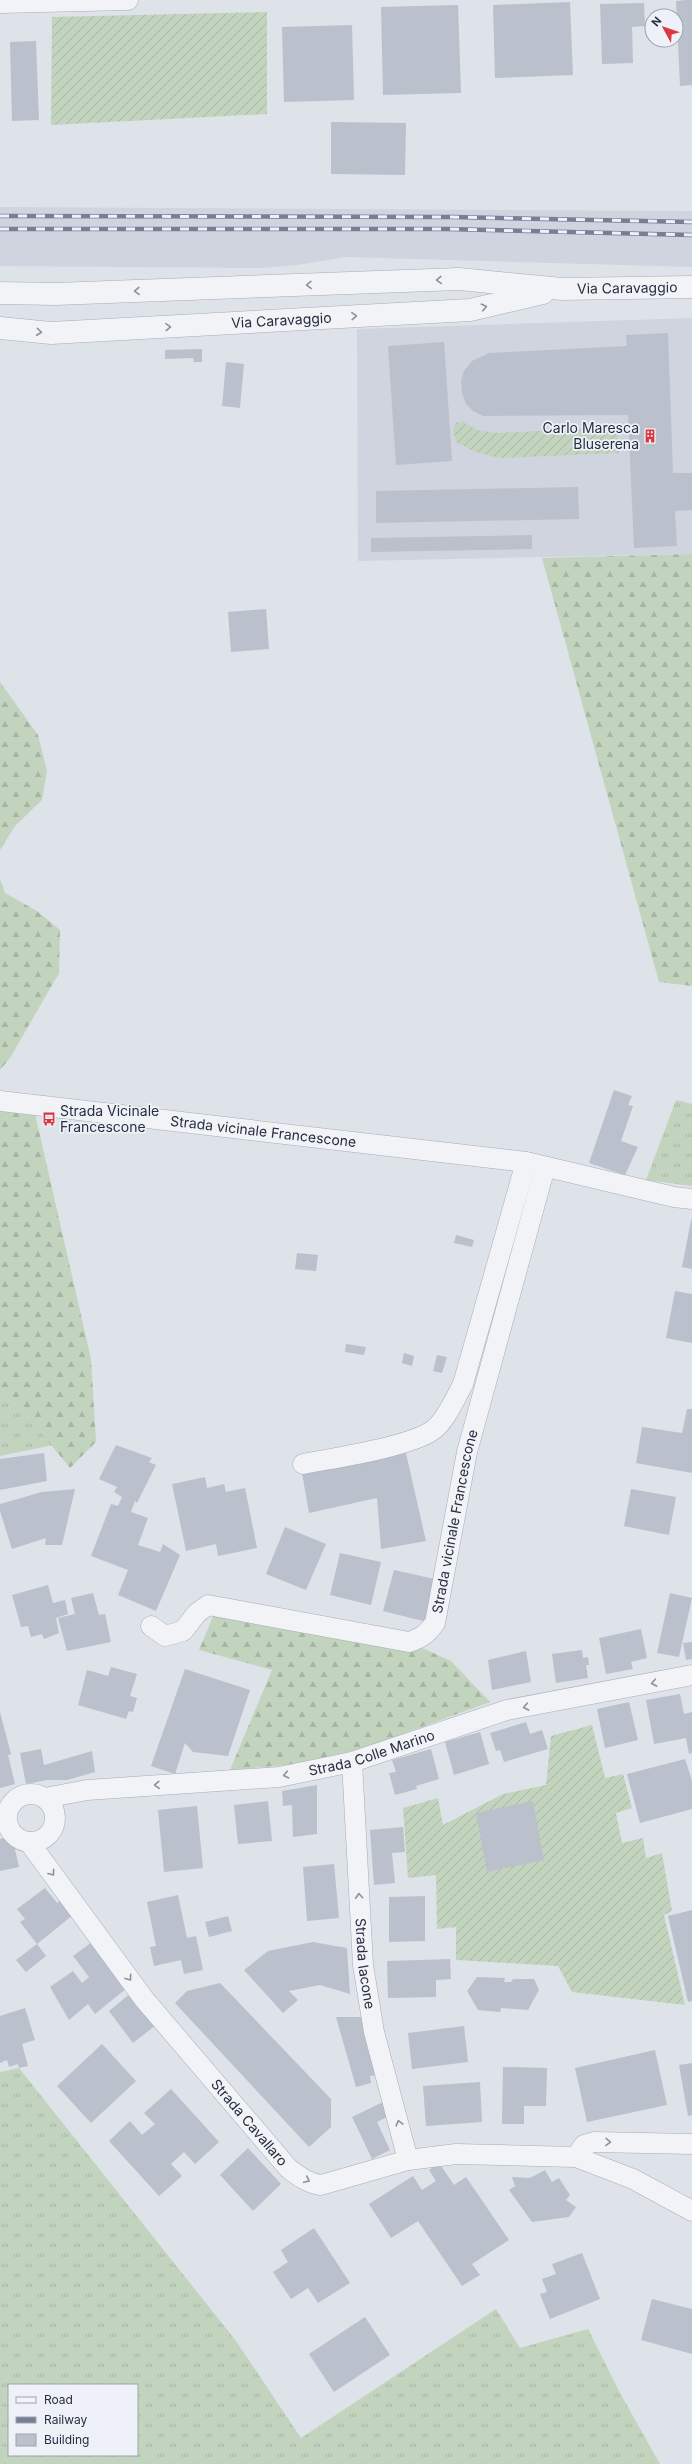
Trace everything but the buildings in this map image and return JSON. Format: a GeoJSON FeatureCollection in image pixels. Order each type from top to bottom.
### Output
{"type":"FeatureCollection","features":[{"type":"Feature","properties":{"kind":"street"},"geometry":{"type":"LineString","coordinates":[[0,3],[128,0]]}},
{"type":"Feature","properties":{"kind":"street","name":"Via Caravaggio"},"geometry":{"type":"LineString","coordinates":[[0,293],[55,294],[458,279],[562,289],[692,287]]}},
{"type":"Feature","properties":{"kind":"street","name":"Via Caravaggio"},"geometry":{"type":"LineString","coordinates":[[0,328],[51,333],[470,310],[562,289]]}},
{"type":"Feature","properties":{"kind":"street","name":"Strada vicinale Francescone"},"geometry":{"type":"LineString","coordinates":[[0,1101],[526,1162],[674,1197],[692,1199]]}},
{"type":"Feature","properties":{"kind":"street"},"geometry":{"type":"LineString","coordinates":[[302,1464],[406,1442],[434,1430],[450,1409],[463,1384],[526,1162]]}},
{"type":"Feature","properties":{"kind":"street","name":"Strada vicinale Francescone"},"geometry":{"type":"LineString","coordinates":[[151,1626],[165,1636],[183,1631],[197,1612],[208,1605],[408,1642],[422,1638],[429,1632],[435,1623],[467,1452],[545,1167]]}},
{"type":"Feature","properties":{"kind":"street","name":"Strada Colle Marino"},"geometry":{"type":"LineString","coordinates":[[45,1798],[87,1790],[279,1777],[352,1762],[507,1710],[692,1675]]}},
{"type":"Feature","properties":{"kind":"street","name":"Strada Iacone"},"geometry":{"type":"LineString","coordinates":[[352,1762],[363,1965],[374,2032],[408,2160]]}},
{"type":"Feature","properties":{"kind":"street"},"geometry":{"type":"LineString","coordinates":[[28,1794],[45,1798],[53,1808],[55,1820],[54,1827],[46,1837],[28,1842],[14,1836],[4,1824],[7,1814],[6,1805],[28,1794]]}},
{"type":"Feature","properties":{"kind":"street","name":"Strada Cavallaro"},"geometry":{"type":"LineString","coordinates":[[28,1842],[144,1999],[289,2169],[311,2183],[322,2185],[408,2160],[456,2154],[576,2157],[633,2179],[692,2211]]}},
{"type":"Feature","properties":{"kind":"street"},"geometry":{"type":"LineString","coordinates":[[576,2157],[584,2145],[594,2142],[692,2144]]}},
{"type":"Feature","properties":{"kind":"shaded area"},"geometry":{"type":"Polygon","coordinates":[[[0,207],[692,211],[692,267],[346,257],[297,265],[263,268],[0,266],[0,207]]]}},
{"type":"Feature","properties":{"kind":"shaded area"},"geometry":{"type":"Polygon","coordinates":[[[692,318],[692,554],[358,561],[357,329],[692,318]]]}},
{"type":"Feature","properties":{"kind":"green space"},"geometry":{"type":"Polygon","coordinates":[[[267,12],[267,114],[51,125],[52,17],[267,12]]]}},
{"type":"Feature","properties":{"kind":"green space"},"geometry":{"type":"Polygon","coordinates":[[[462,421],[477,430],[497,433],[618,427],[619,453],[499,458],[475,452],[456,442],[453,430],[456,423],[462,421]]]}},
{"type":"Feature","properties":{"kind":"green space"},"geometry":{"type":"Polygon","coordinates":[[[692,554],[692,986],[659,982],[542,558],[692,554]]]}},
{"type":"Feature","properties":{"kind":"green space"},"geometry":{"type":"Polygon","coordinates":[[[0,682],[38,735],[47,771],[42,800],[15,826],[0,850],[0,682]]]}},
{"type":"Feature","properties":{"kind":"green space"},"geometry":{"type":"Polygon","coordinates":[[[0,879],[5,893],[37,911],[60,930],[59,973],[10,1058],[0,1070],[0,879]]]}},
{"type":"Feature","properties":{"kind":"green space"},"geometry":{"type":"Polygon","coordinates":[[[676,1100],[692,1104],[692,1186],[646,1180],[676,1100]]]}},
{"type":"Feature","properties":{"kind":"green space"},"geometry":{"type":"Polygon","coordinates":[[[0,1101],[33,1105],[91,1359],[96,1442],[70,1468],[21,1408],[0,1394],[0,1101]]]}},
{"type":"Feature","properties":{"kind":"green space"},"geometry":{"type":"Polygon","coordinates":[[[0,1394],[21,1408],[53,1445],[0,1456],[0,1394]]]}},
{"type":"Feature","properties":{"kind":"green space"},"geometry":{"type":"Polygon","coordinates":[[[217,1607],[409,1642],[451,1661],[490,1702],[364,1748],[297,1764],[230,1770],[272,1670],[199,1650],[217,1607]]]}},
{"type":"Feature","properties":{"kind":"green space"},"geometry":{"type":"Polygon","coordinates":[[[592,1725],[605,1778],[623,1774],[632,1808],[616,1813],[622,1843],[643,1838],[646,1858],[662,1853],[672,1911],[664,1915],[685,2005],[572,1992],[558,1966],[456,1960],[456,1927],[437,1929],[436,1875],[408,1878],[403,1808],[438,1798],[443,1825],[503,1794],[546,1785],[551,1736],[592,1725]]]}},
{"type":"Feature","properties":{"kind":"green space"},"geometry":{"type":"Polygon","coordinates":[[[19,2068],[236,2341],[301,2438],[496,2309],[520,2348],[588,2329],[620,2393],[660,2464],[0,2464],[0,2072],[19,2068]]]}},
{"type":"Feature","properties":{"kind":"railway"},"geometry":{"type":"LineString","coordinates":[[0,216],[453,217],[692,222]]}},
{"type":"Feature","properties":{"kind":"railway"},"geometry":{"type":"LineString","coordinates":[[0,229],[446,229],[692,235]]}},
{"type":"Feature","properties":{"kind":"place","name":"Carlo Maresca Bluserena"},"geometry":{"type":"Point","coordinates":[650,436]}},
{"type":"Feature","properties":{"kind":"place","name":"Strada Vicinale Francescone"},"geometry":{"type":"Point","coordinates":[49,1119]}}]}
